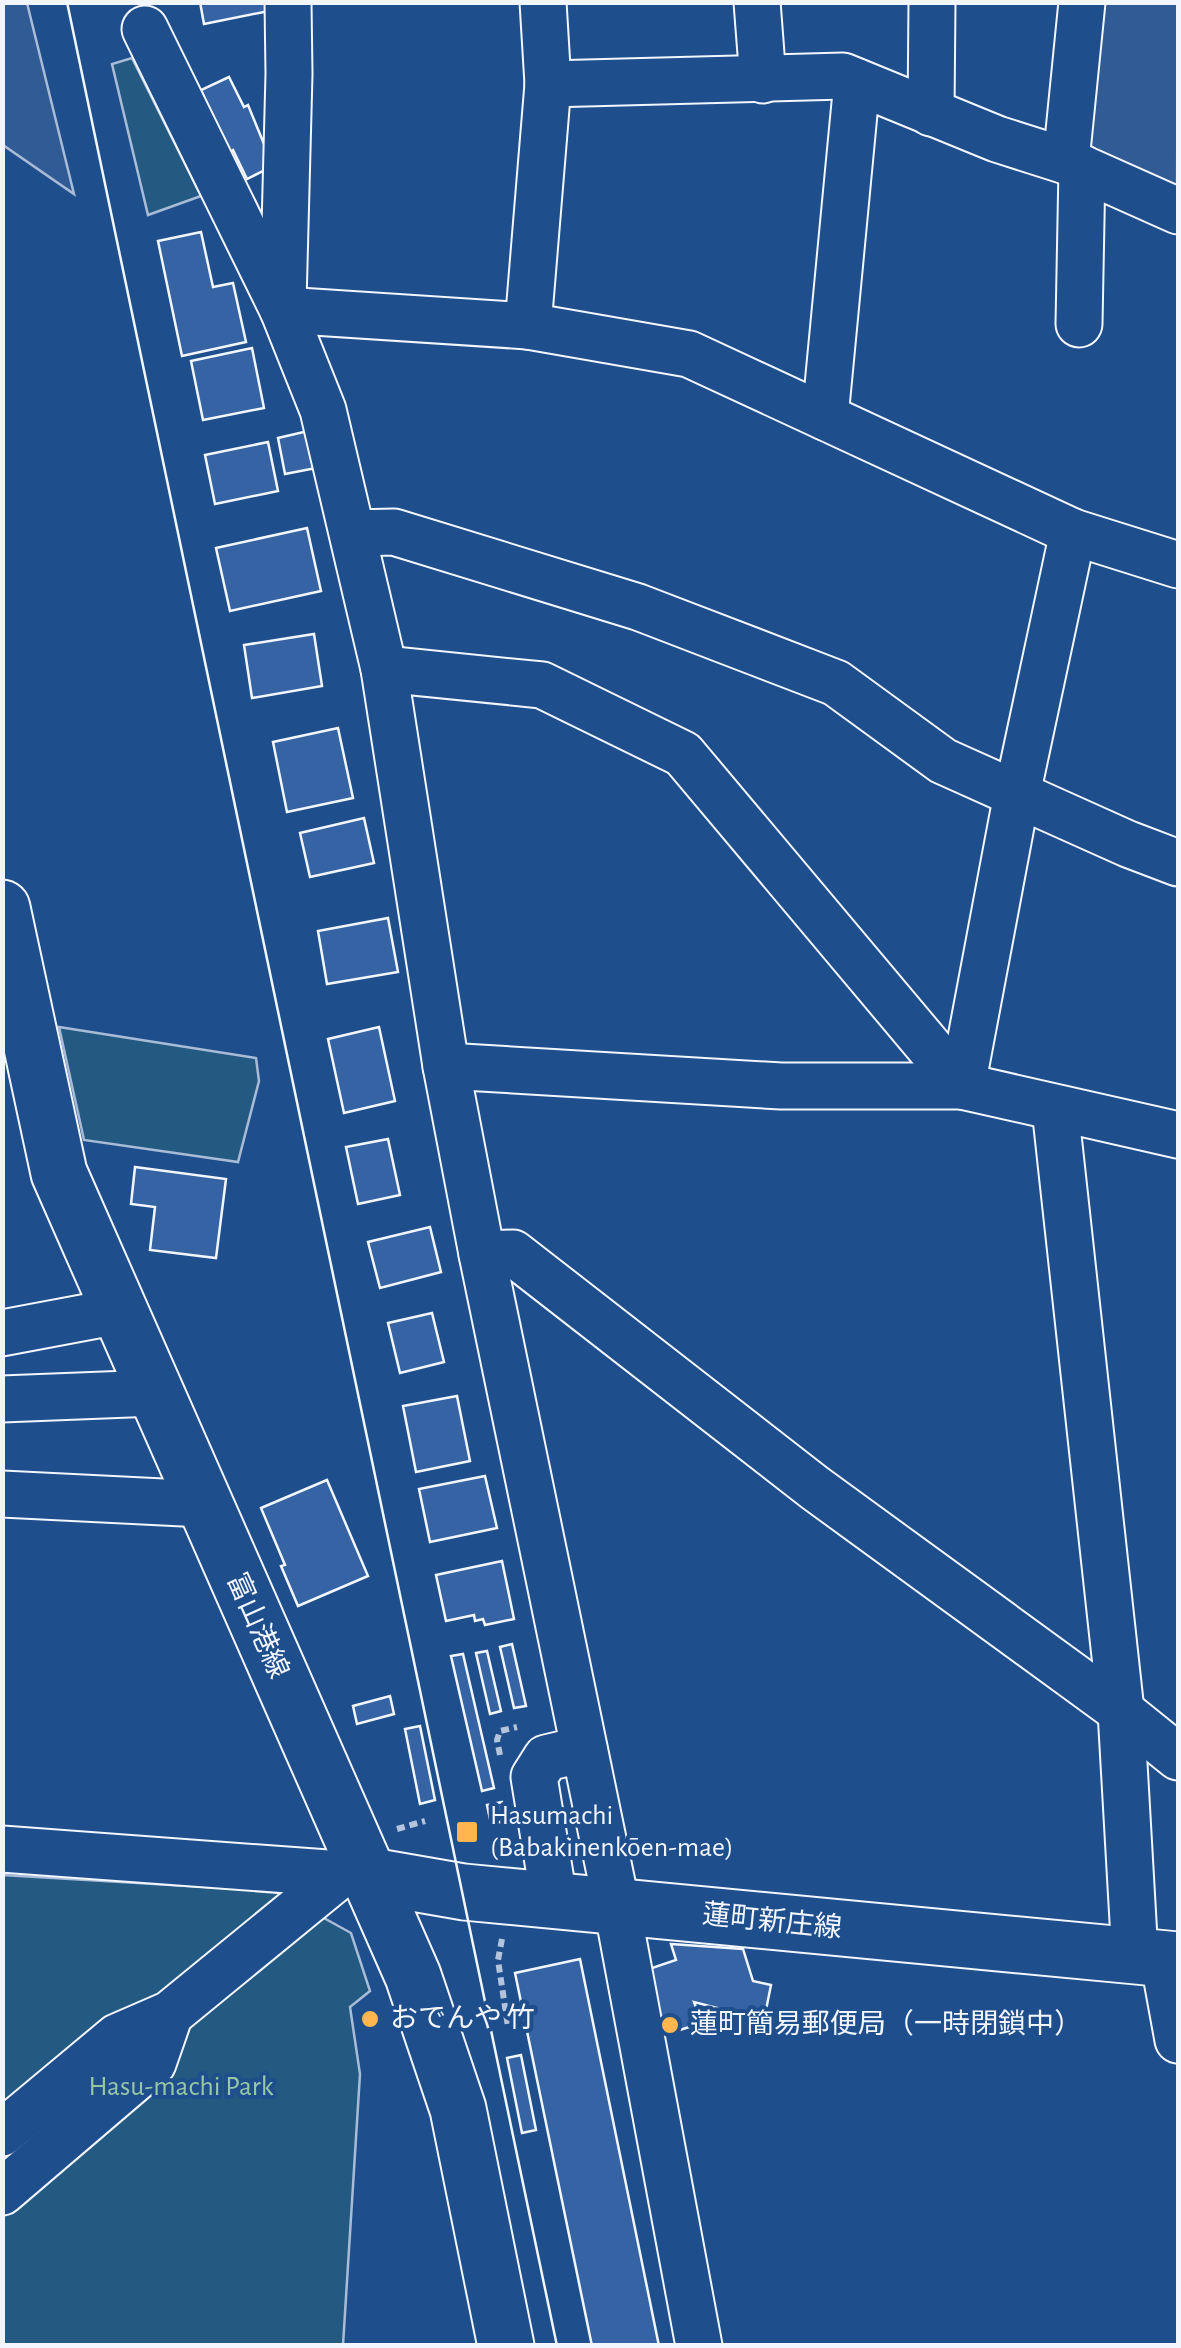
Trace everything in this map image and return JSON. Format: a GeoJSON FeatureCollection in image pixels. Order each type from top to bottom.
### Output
{"type":"FeatureCollection","features":[{"type":"Feature","properties":{"kind":"main road","name":"富山港線"},"geometry":{"type":"LineString","coordinates":[[2,908],[60,1173],[413,1976],[453,2092],[506,2346]]}},
{"type":"Feature","properties":{"kind":"main road","name":"蓮町新庄線"},"geometry":{"type":"LineString","coordinates":[[364,1861],[531,1898],[1159,1958]]}},
{"type":"Feature","properties":{"kind":"street"},"geometry":{"type":"LineString","coordinates":[[282,310],[288,2]]}},
{"type":"Feature","properties":{"kind":"street"},"geometry":{"type":"LineString","coordinates":[[528,326],[548,84],[543,2]]}},
{"type":"Feature","properties":{"kind":"street"},"geometry":{"type":"LineString","coordinates":[[758,2],[763,80]]}},
{"type":"Feature","properties":{"kind":"street"},"geometry":{"type":"LineString","coordinates":[[932,2],[932,113]]}},
{"type":"Feature","properties":{"kind":"street"},"geometry":{"type":"LineString","coordinates":[[1079,324],[1074,165],[1082,2]]}},
{"type":"Feature","properties":{"kind":"street"},"geometry":{"type":"LineString","coordinates":[[144,29],[282,310],[323,410],[353,533],[384,669],[446,1066],[616,1907],[700,2346]]}},
{"type":"Feature","properties":{"kind":"street"},"geometry":{"type":"LineString","coordinates":[[548,84],[843,76],[997,139],[1074,165],[1178,211]]}},
{"type":"Feature","properties":{"kind":"street"},"geometry":{"type":"LineString","coordinates":[[825,417],[858,82]]}},
{"type":"Feature","properties":{"kind":"street"},"geometry":{"type":"LineString","coordinates":[[282,310],[528,326],[688,354],[1073,532],[1178,565]]}},
{"type":"Feature","properties":{"kind":"street"},"geometry":{"type":"LineString","coordinates":[[353,533],[394,532],[638,607],[836,683],[943,762],[1178,864]]}},
{"type":"Feature","properties":{"kind":"street"},"geometry":{"type":"LineString","coordinates":[[962,1086],[1017,794],[1073,532]]}},
{"type":"Feature","properties":{"kind":"street"},"geometry":{"type":"LineString","coordinates":[[384,669],[542,685],[683,754],[962,1086]]}},
{"type":"Feature","properties":{"kind":"street"},"geometry":{"type":"LineString","coordinates":[[446,1066],[781,1086],[962,1086],[1178,1135]]}},
{"type":"Feature","properties":{"kind":"street"},"geometry":{"type":"LineString","coordinates":[[1055,1108],[1121,1711],[1159,1958],[1178,2040]]}},
{"type":"Feature","properties":{"kind":"street"},"geometry":{"type":"LineString","coordinates":[[482,1254],[513,1253],[815,1488],[1121,1711],[1178,1757]]}},
{"type":"Feature","properties":{"kind":"street"},"geometry":{"type":"LineString","coordinates":[[2,1334],[119,1311]]}},
{"type":"Feature","properties":{"kind":"street"},"geometry":{"type":"LineString","coordinates":[[2,1399],[155,1394]]}},
{"type":"Feature","properties":{"kind":"street"},"geometry":{"type":"LineString","coordinates":[[2,1494],[203,1504]]}},
{"type":"Feature","properties":{"kind":"street"},"geometry":{"type":"LineString","coordinates":[[531,1898],[534,1778],[546,1758],[584,1749]]}},
{"type":"Feature","properties":{"kind":"street"},"geometry":{"type":"LineString","coordinates":[[2,1849],[364,1861]]}},
{"type":"Feature","properties":{"kind":"street"},"geometry":{"type":"LineString","coordinates":[[2,2132],[117,2037],[170,2014],[364,1861]]}},
{"type":"Feature","properties":{"kind":"street"},"geometry":{"type":"LineString","coordinates":[[2,2192],[152,2064],[170,2014]]}},
{"type":"Feature","properties":{"kind":"path"},"geometry":{"type":"LineString","coordinates":[[364,1861],[425,1821]]}},
{"type":"Feature","properties":{"kind":"path"},"geometry":{"type":"LineString","coordinates":[[508,2028],[498,1960],[531,1898]]}},
{"type":"Feature","properties":{"kind":"green space"},"geometry":{"type":"Polygon","coordinates":[[[132,58],[201,196],[148,215],[112,64],[132,58]]]}},
{"type":"Feature","properties":{"kind":"green space"},"geometry":{"type":"Polygon","coordinates":[[[59,1027],[256,1058],[259,1081],[238,1162],[84,1140],[59,1027]]]}},
{"type":"Feature","properties":{"kind":"green space","name":"Hasu-machi Park"},"geometry":{"type":"Polygon","coordinates":[[[2,1875],[275,1891],[351,1933],[370,1991],[350,2007],[360,2074],[343,2345],[3,2345],[2,1875]]]}},
{"type":"Feature","properties":{"kind":"shaded area"},"geometry":{"type":"Polygon","coordinates":[[[2,3],[27,3],[74,194],[3,145],[2,3]]]}},
{"type":"Feature","properties":{"kind":"shaded area"},"geometry":{"type":"Polygon","coordinates":[[[1098,3],[1178,3],[1177,194],[1083,152],[1098,3]]]}},
{"type":"Feature","properties":{"kind":"building"},"geometry":{"type":"Polygon","coordinates":[[[200,2],[268,2],[269,11],[204,24],[200,2]]]}},
{"type":"Feature","properties":{"kind":"building"},"geometry":{"type":"Polygon","coordinates":[[[229,77],[244,107],[248,105],[273,166],[247,179],[233,150],[228,153],[201,90],[229,77]]]}},
{"type":"Feature","properties":{"kind":"building"},"geometry":{"type":"Polygon","coordinates":[[[201,232],[213,287],[233,283],[246,342],[182,356],[158,241],[201,232]]]}},
{"type":"Feature","properties":{"kind":"building"},"geometry":{"type":"Polygon","coordinates":[[[252,348],[264,408],[203,420],[191,361],[252,348]]]}},
{"type":"Feature","properties":{"kind":"building"},"geometry":{"type":"Polygon","coordinates":[[[308,431],[316,468],[285,474],[278,438],[308,431]]]}},
{"type":"Feature","properties":{"kind":"building"},"geometry":{"type":"Polygon","coordinates":[[[268,442],[278,491],[215,504],[205,455],[268,442]]]}},
{"type":"Feature","properties":{"kind":"building"},"geometry":{"type":"Polygon","coordinates":[[[307,528],[321,591],[230,611],[216,548],[307,528]]]}},
{"type":"Feature","properties":{"kind":"building"},"geometry":{"type":"Polygon","coordinates":[[[314,634],[322,686],[252,698],[244,645],[314,634]]]}},
{"type":"Feature","properties":{"kind":"building"},"geometry":{"type":"Polygon","coordinates":[[[338,728],[353,798],[287,812],[273,742],[338,728]]]}},
{"type":"Feature","properties":{"kind":"building"},"geometry":{"type":"Polygon","coordinates":[[[364,818],[374,863],[310,877],[300,833],[364,818]]]}},
{"type":"Feature","properties":{"kind":"building"},"geometry":{"type":"Polygon","coordinates":[[[388,918],[398,972],[327,984],[318,931],[388,918]]]}},
{"type":"Feature","properties":{"kind":"building"},"geometry":{"type":"Polygon","coordinates":[[[379,1027],[395,1101],[344,1113],[328,1039],[379,1027]]]}},
{"type":"Feature","properties":{"kind":"building"},"geometry":{"type":"Polygon","coordinates":[[[388,1139],[400,1195],[358,1204],[346,1147],[388,1139]]]}},
{"type":"Feature","properties":{"kind":"building"},"geometry":{"type":"Polygon","coordinates":[[[135,1167],[226,1179],[216,1258],[150,1250],[155,1207],[131,1204],[135,1167]]]}},
{"type":"Feature","properties":{"kind":"building"},"geometry":{"type":"Polygon","coordinates":[[[430,1227],[441,1272],[380,1288],[368,1242],[430,1227]]]}},
{"type":"Feature","properties":{"kind":"building"},"geometry":{"type":"Polygon","coordinates":[[[432,1313],[444,1362],[400,1373],[388,1323],[432,1313]]]}},
{"type":"Feature","properties":{"kind":"building"},"geometry":{"type":"Polygon","coordinates":[[[457,1396],[470,1461],[416,1472],[403,1406],[457,1396]]]}},
{"type":"Feature","properties":{"kind":"building"},"geometry":{"type":"Polygon","coordinates":[[[485,1476],[497,1528],[430,1542],[419,1489],[485,1476]]]}},
{"type":"Feature","properties":{"kind":"building"},"geometry":{"type":"Polygon","coordinates":[[[327,1480],[368,1576],[298,1606],[261,1508],[327,1480]]]}},
{"type":"Feature","properties":{"kind":"building"},"geometry":{"type":"Polygon","coordinates":[[[502,1561],[514,1619],[485,1625],[483,1619],[475,1621],[474,1615],[446,1621],[436,1575],[502,1561]]]}},
{"type":"Feature","properties":{"kind":"building"},"geometry":{"type":"Polygon","coordinates":[[[512,1644],[526,1706],[514,1708],[500,1647],[512,1644]]]}},
{"type":"Feature","properties":{"kind":"building"},"geometry":{"type":"Polygon","coordinates":[[[487,1651],[501,1711],[490,1714],[476,1653],[487,1651]]]}},
{"type":"Feature","properties":{"kind":"building"},"geometry":{"type":"Polygon","coordinates":[[[463,1654],[494,1788],[482,1791],[451,1656],[463,1654]]]}},
{"type":"Feature","properties":{"kind":"building"},"geometry":{"type":"Polygon","coordinates":[[[390,1696],[394,1714],[357,1724],[353,1706],[390,1696]]]}},
{"type":"Feature","properties":{"kind":"building"},"geometry":{"type":"Polygon","coordinates":[[[420,1726],[435,1800],[420,1804],[405,1729],[420,1726]]]}},
{"type":"Feature","properties":{"kind":"building"},"geometry":{"type":"Polygon","coordinates":[[[502,1802],[505,1821],[491,1824],[487,1805],[502,1802]]]}},
{"type":"Feature","properties":{"kind":"building"},"geometry":{"type":"Polygon","coordinates":[[[671,1944],[743,1949],[753,1981],[771,1985],[764,2020],[694,2002],[702,2023],[664,2035],[643,1971],[676,1960],[671,1944]]]}},
{"type":"Feature","properties":{"kind":"building"},"geometry":{"type":"Polygon","coordinates":[[[580,1959],[659,2346],[592,2346],[515,1973],[580,1959]]]}},
{"type":"Feature","properties":{"kind":"building"},"geometry":{"type":"Polygon","coordinates":[[[521,2055],[536,2130],[522,2133],[507,2058],[521,2055]]]}},
{"type":"Feature","properties":{"kind":"tram line"},"geometry":{"type":"LineString","coordinates":[[67,2],[557,2346]]}},
{"type":"Feature","properties":{"kind":"place","name":"Hasumachi (Babakinenkōen-mae)"},"geometry":{"type":"Point","coordinates":[467,1832]}},
{"type":"Feature","properties":{"kind":"place","name":"おでんや 竹"},"geometry":{"type":"Point","coordinates":[370,2019]}},
{"type":"Feature","properties":{"kind":"place","name":"蓮町簡易郵便局（一時閉鎖中）"},"geometry":{"type":"Point","coordinates":[670,2025]}}]}
